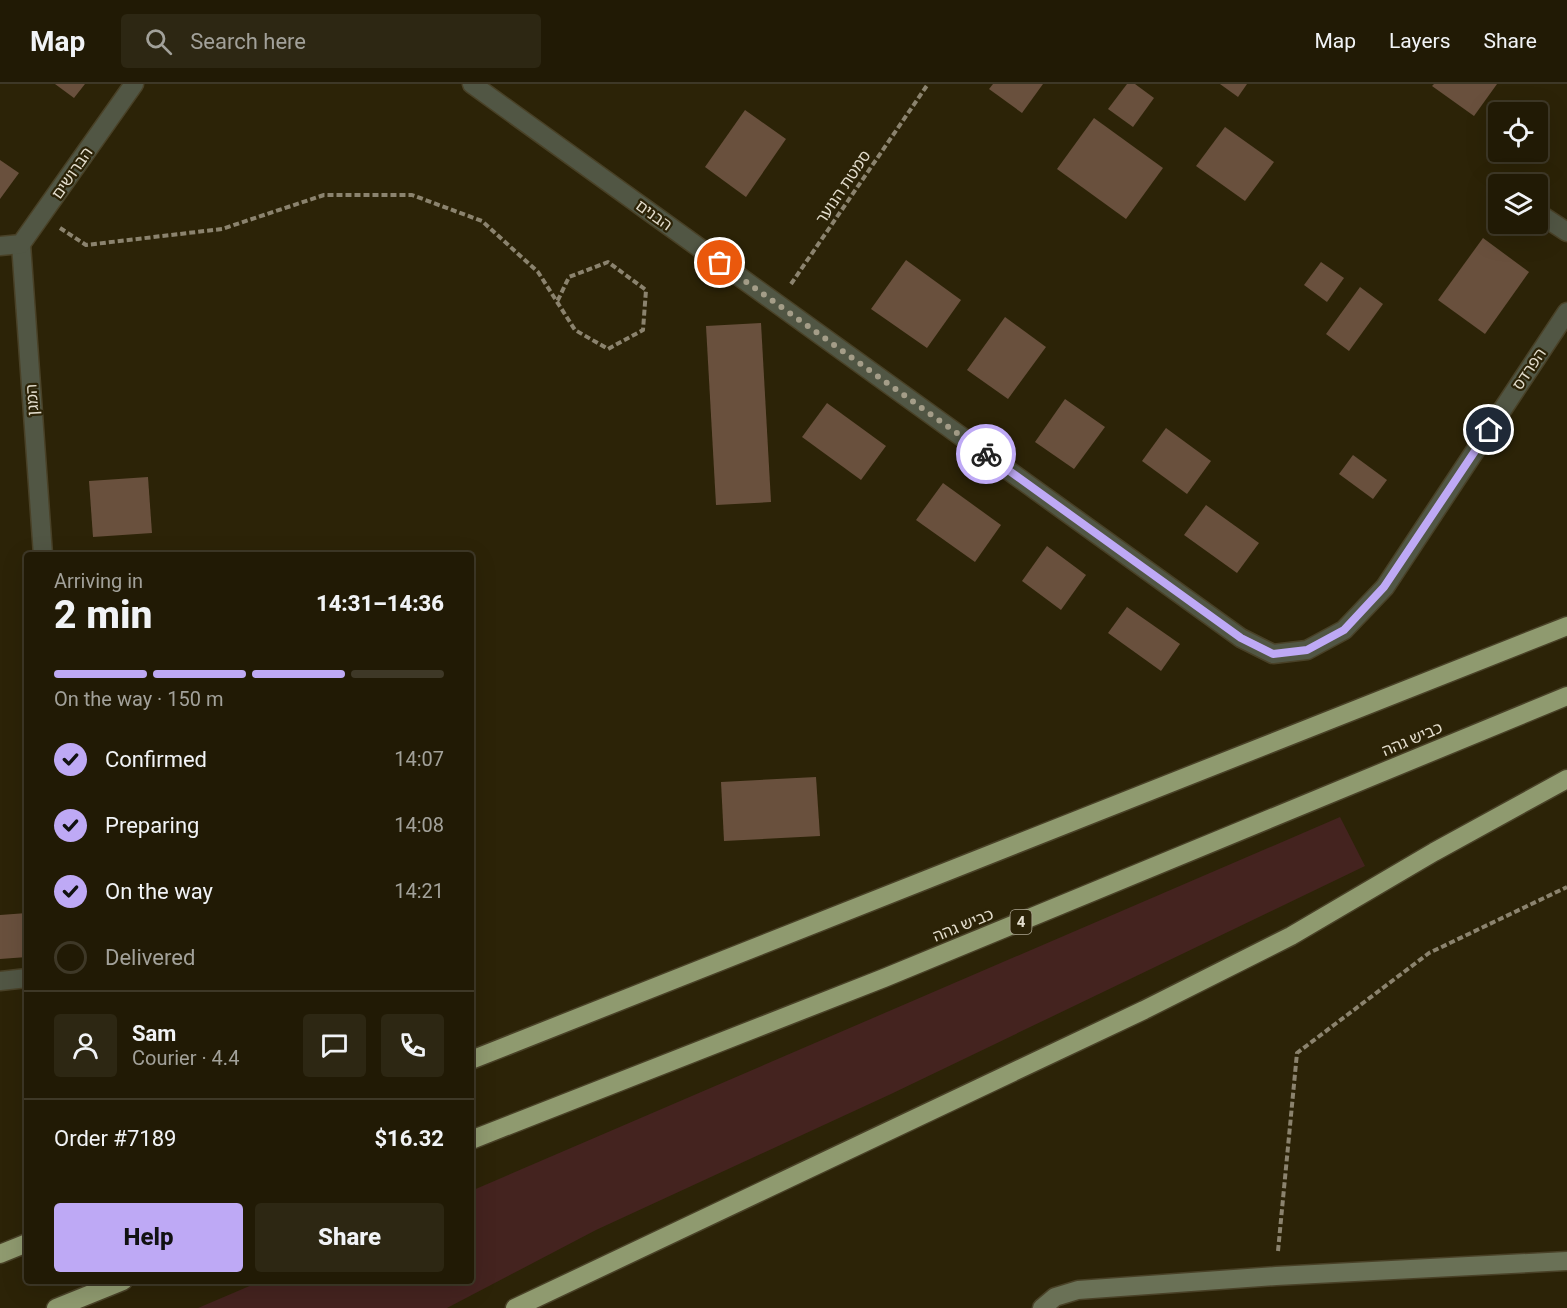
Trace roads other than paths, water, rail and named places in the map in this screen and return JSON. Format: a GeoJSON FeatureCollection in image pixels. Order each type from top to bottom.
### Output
{"type":"FeatureCollection","features":[{"type":"Feature","properties":{"kind":"highway"},"geometry":{"type":"LineString","coordinates":[[474,1059],[1567,626]]}},
{"type":"Feature","properties":{"kind":"highway","name":"כביש גהה"},"geometry":{"type":"LineString","coordinates":[[474,1139],[894,974],[1567,696]]}},
{"type":"Feature","properties":{"kind":"highway"},"geometry":{"type":"LineString","coordinates":[[515,1308],[1133,1015],[1291,936],[1434,852],[1567,779]]}},
{"type":"Feature","properties":{"kind":"highway"},"geometry":{"type":"LineString","coordinates":[[0,1254],[24,1244]]}},
{"type":"Feature","properties":{"kind":"highway"},"geometry":{"type":"LineString","coordinates":[[56,1308],[116,1284]]}},
{"type":"Feature","properties":{"kind":"street","name":"הברושים"},"geometry":{"type":"LineString","coordinates":[[21,244],[134,84]]}},
{"type":"Feature","properties":{"kind":"street","name":"הבנים"},"geometry":{"type":"LineString","coordinates":[[472,84],[1241,638],[1273,654],[1307,650],[1344,630]]}},
{"type":"Feature","properties":{"kind":"street"},"geometry":{"type":"LineString","coordinates":[[1548,220],[1567,232]]}},
{"type":"Feature","properties":{"kind":"street"},"geometry":{"type":"LineString","coordinates":[[0,246],[21,244]]}},
{"type":"Feature","properties":{"kind":"street","name":"המגן"},"geometry":{"type":"LineString","coordinates":[[21,244],[43,552]]}},
{"type":"Feature","properties":{"kind":"street","name":"הפרדס"},"geometry":{"type":"LineString","coordinates":[[1344,630],[1384,587],[1567,312]]}},
{"type":"Feature","properties":{"kind":"street"},"geometry":{"type":"LineString","coordinates":[[0,981],[24,978]]}},
{"type":"Feature","properties":{"kind":"street"},"geometry":{"type":"LineString","coordinates":[[1042,1308],[1055,1297],[1078,1290],[1276,1276],[1567,1261]]}}]}
